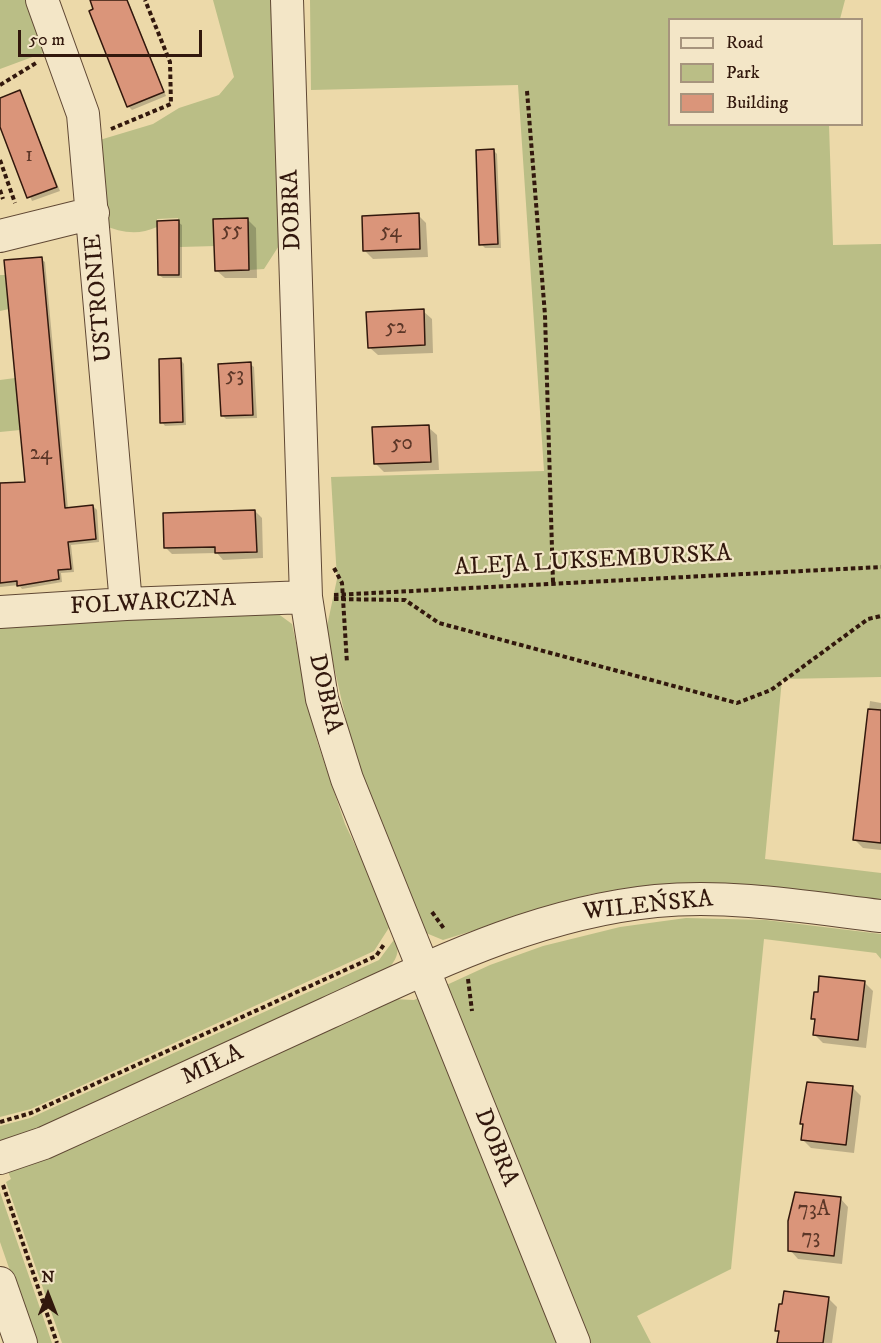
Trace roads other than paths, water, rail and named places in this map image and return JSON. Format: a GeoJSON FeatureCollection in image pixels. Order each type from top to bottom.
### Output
{"type":"FeatureCollection","features":[{"type":"Feature","properties":{"kind":"street","name":"USTRONIE"},"geometry":{"type":"LineString","coordinates":[[42,0],[83,114],[126,604]]}},
{"type":"Feature","properties":{"kind":"street","name":"DOBRA"},"geometry":{"type":"LineString","coordinates":[[287,0],[306,597],[313,656],[334,740],[574,1343]]}},
{"type":"Feature","properties":{"kind":"street"},"geometry":{"type":"LineString","coordinates":[[0,236],[93,213]]}},
{"type":"Feature","properties":{"kind":"street","name":"FOLWARCZNA"},"geometry":{"type":"LineString","coordinates":[[0,612],[126,604],[306,597]]}},
{"type":"Feature","properties":{"kind":"street","name":"WILEŃSKA"},"geometry":{"type":"LineString","coordinates":[[424,969],[533,925],[608,907],[657,901],[755,901],[881,916]]}},
{"type":"Feature","properties":{"kind":"street","name":"MIŁA"},"geometry":{"type":"LineString","coordinates":[[0,1158],[44,1143],[424,969]]}},
{"type":"Feature","properties":{"kind":"street"},"geometry":{"type":"LineString","coordinates":[[0,1283],[21,1343]]}}]}
